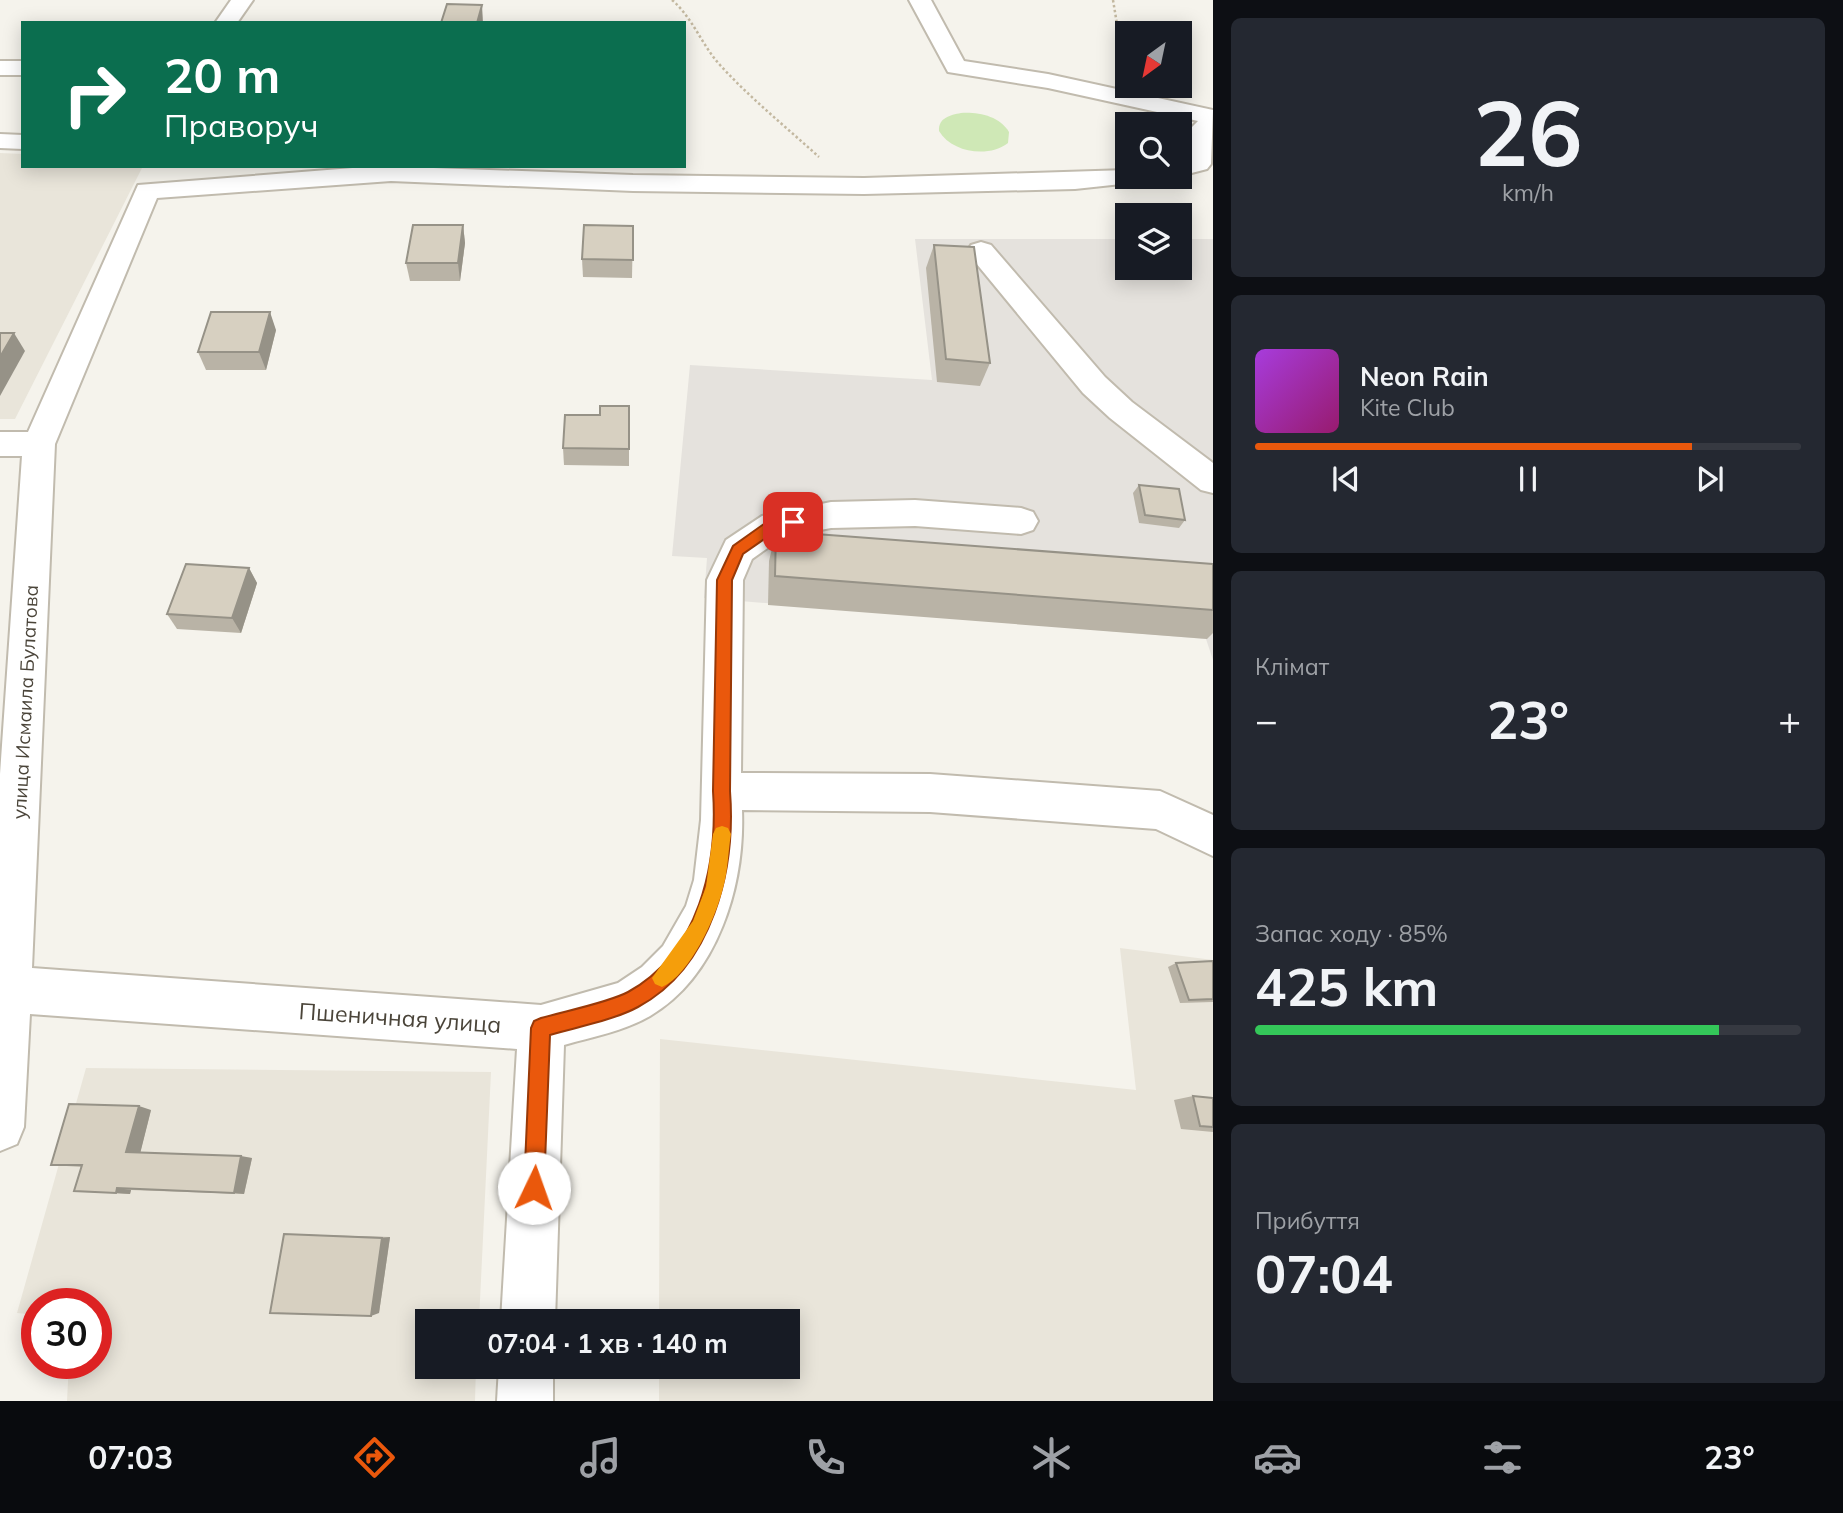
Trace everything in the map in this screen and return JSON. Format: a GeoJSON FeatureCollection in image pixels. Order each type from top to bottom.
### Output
{"type":"FeatureCollection","features":[{"type":"Feature","properties":{"kind":"street"},"geometry":{"type":"LineString","coordinates":[[227,21],[242,0]]}},
{"type":"Feature","properties":{"kind":"street"},"geometry":{"type":"LineString","coordinates":[[920,0],[956,67],[1048,81],[1213,117]]}},
{"type":"Feature","properties":{"kind":"street"},"geometry":{"type":"LineString","coordinates":[[0,68],[21,68]]}},
{"type":"Feature","properties":{"kind":"street"},"geometry":{"type":"LineString","coordinates":[[1192,165],[1198,164],[1204,127],[1213,126]]}},
{"type":"Feature","properties":{"kind":"street"},"geometry":{"type":"LineString","coordinates":[[0,141],[21,142]]}},
{"type":"Feature","properties":{"kind":"street","name":"улица Исмаила Булатова"},"geometry":{"type":"LineString","coordinates":[[0,1127],[4,990],[40,444],[157,168]]}},
{"type":"Feature","properties":{"kind":"street"},"geometry":{"type":"LineString","coordinates":[[147,191],[391,173],[633,183],[864,186],[1115,178]]}},
{"type":"Feature","properties":{"kind":"street"},"geometry":{"type":"LineString","coordinates":[[981,251],[1094,384],[1121,410],[1213,481]]}},
{"type":"Feature","properties":{"kind":"street"},"geometry":{"type":"LineString","coordinates":[[0,444],[40,444]]}},
{"type":"Feature","properties":{"kind":"street"},"geometry":{"type":"LineString","coordinates":[[529,1309],[541,1028],[632,1000],[671,970],[700,927],[715,887],[724,821],[721,791],[725,580],[738,550],[774,525],[831,515],[915,513],[1021,521]]}},
{"type":"Feature","properties":{"kind":"street"},"geometry":{"type":"LineString","coordinates":[[721,791],[930,793],[1160,810],[1213,836]]}},
{"type":"Feature","properties":{"kind":"street","name":"Пшеничная улица"},"geometry":{"type":"LineString","coordinates":[[4,990],[541,1028]]}},
{"type":"Feature","properties":{"kind":"street"},"geometry":{"type":"LineString","coordinates":[[525,1401],[526,1379]]}},
{"type":"Feature","properties":{"kind":"path"},"geometry":{"type":"LineString","coordinates":[[672,0],[687,13],[703,43],[720,65],[815,154],[864,186]]}},
{"type":"Feature","properties":{"kind":"path"},"geometry":{"type":"LineString","coordinates":[[1113,0],[1116,21]]}},
{"type":"Feature","properties":{"kind":"shaded area"},"geometry":{"type":"Polygon","coordinates":[[[0,153],[21,154],[21,168],[142,168],[15,419],[0,419],[0,153]]]}},
{"type":"Feature","properties":{"kind":"shaded area"},"geometry":{"type":"Polygon","coordinates":[[[915,239],[1115,239],[1115,280],[1192,280],[1192,239],[1213,239],[1213,660],[1206,639],[704,598],[707,558],[672,556],[690,365],[932,380],[915,239]]]}},
{"type":"Feature","properties":{"kind":"shaded area"},"geometry":{"type":"Polygon","coordinates":[[[1120,948],[1213,960],[1213,1401],[659,1401],[659,1379],[800,1379],[800,1309],[659,1309],[660,1039],[1136,1090],[1120,948]]]}},
{"type":"Feature","properties":{"kind":"shaded area"},"geometry":{"type":"Polygon","coordinates":[[[86,1068],[491,1072],[480,1309],[415,1309],[415,1379],[476,1379],[475,1401],[67,1401],[68,1379],[112,1379],[112,1288],[24,1288],[86,1068]]]}},
{"type":"Feature","properties":{"kind":"green space"},"geometry":{"type":"Polygon","coordinates":[[[961,113],[981,114],[1000,122],[1009,132],[1008,143],[991,151],[981,152],[953,144],[939,131],[940,123],[945,118],[961,113]]]}},
{"type":"Feature","properties":{"kind":"building"},"geometry":{"type":"Polygon","coordinates":[[[447,4],[482,5],[478,21],[442,21],[447,4]]]}},
{"type":"Feature","properties":{"kind":"building"},"geometry":{"type":"Polygon","coordinates":[[[413,225],[463,225],[458,263],[406,263],[413,225]]]}},
{"type":"Feature","properties":{"kind":"building"},"geometry":{"type":"Polygon","coordinates":[[[584,225],[633,226],[633,260],[582,259],[584,225]]]}},
{"type":"Feature","properties":{"kind":"building"},"geometry":{"type":"Polygon","coordinates":[[[934,245],[974,247],[990,363],[946,359],[934,245]]]}},
{"type":"Feature","properties":{"kind":"building"},"geometry":{"type":"Polygon","coordinates":[[[211,312],[270,312],[259,352],[198,352],[211,312]]]}},
{"type":"Feature","properties":{"kind":"building"},"geometry":{"type":"Polygon","coordinates":[[[0,333],[14,333],[0,357],[0,333]]]}},
{"type":"Feature","properties":{"kind":"building"},"geometry":{"type":"Polygon","coordinates":[[[600,406],[629,406],[629,449],[563,448],[565,415],[600,415],[600,406]]]}},
{"type":"Feature","properties":{"kind":"building"},"geometry":{"type":"Polygon","coordinates":[[[1139,485],[1179,489],[1185,520],[1145,515],[1139,485]]]}},
{"type":"Feature","properties":{"kind":"building"},"geometry":{"type":"Polygon","coordinates":[[[776,531],[1213,564],[1213,610],[775,576],[776,531]]]}},
{"type":"Feature","properties":{"kind":"building"},"geometry":{"type":"Polygon","coordinates":[[[186,564],[249,568],[232,618],[167,614],[186,564]]]}},
{"type":"Feature","properties":{"kind":"building"},"geometry":{"type":"Polygon","coordinates":[[[1213,961],[1213,999],[1189,1000],[1176,963],[1213,961]]]}},
{"type":"Feature","properties":{"kind":"building"},"geometry":{"type":"Polygon","coordinates":[[[1193,1096],[1213,1098],[1213,1127],[1200,1126],[1193,1096]]]}},
{"type":"Feature","properties":{"kind":"building"},"geometry":{"type":"Polygon","coordinates":[[[69,1104],[139,1106],[126,1152],[241,1156],[234,1193],[117,1188],[116,1193],[74,1191],[82,1165],[51,1165],[69,1104]]]}},
{"type":"Feature","properties":{"kind":"building"},"geometry":{"type":"Polygon","coordinates":[[[284,1234],[382,1238],[371,1316],[270,1313],[284,1234]]]}},
{"type":"Feature","properties":{"kind":"slow traffic"},"geometry":{"type":"LineString","coordinates":[[662,978],[671,970],[700,927],[715,887],[722,834]]}},
{"type":"Feature","properties":{"kind":"route"},"geometry":{"type":"LineString","coordinates":[[534,1188],[541,1028],[632,1000],[671,970],[700,927],[715,887],[724,821],[721,791],[725,580],[738,550],[774,525],[793,522]]}}]}
